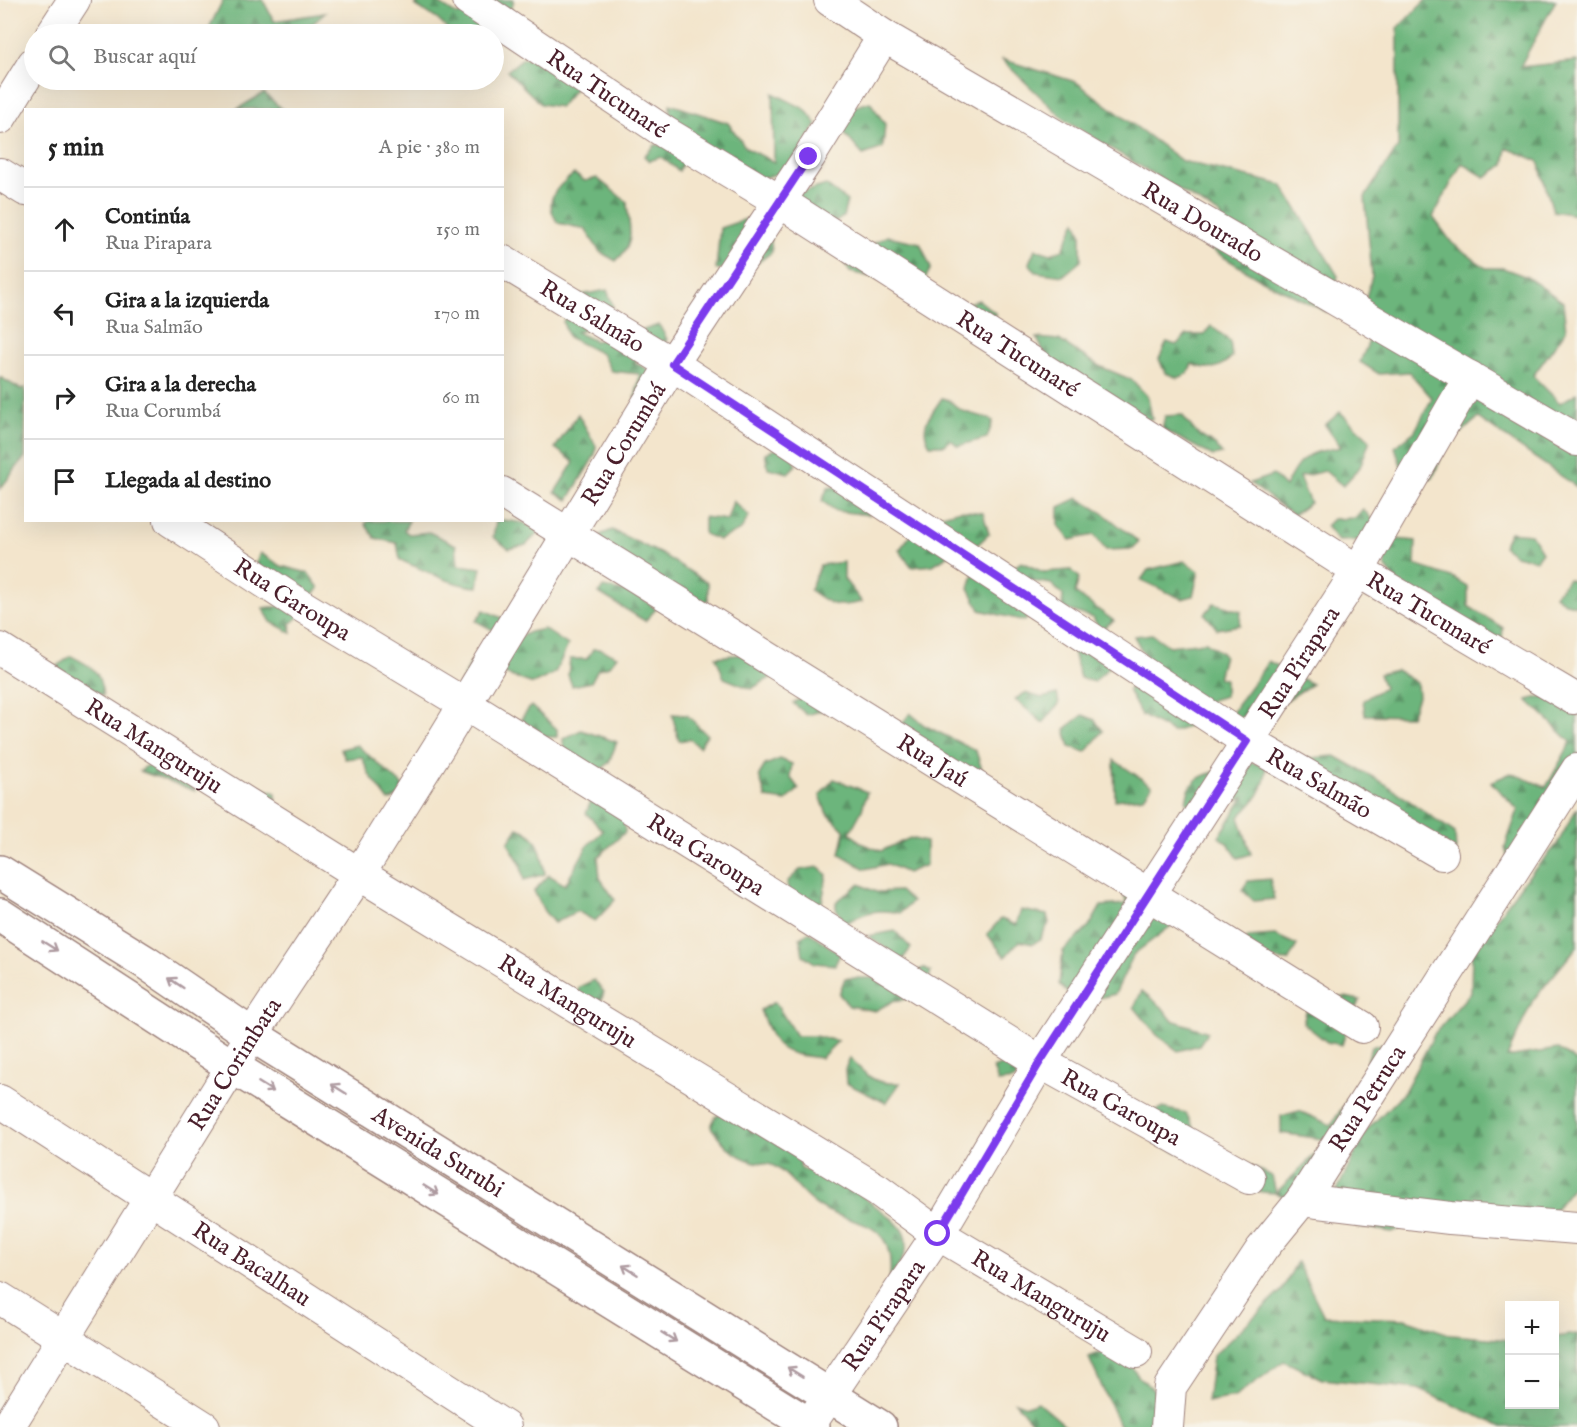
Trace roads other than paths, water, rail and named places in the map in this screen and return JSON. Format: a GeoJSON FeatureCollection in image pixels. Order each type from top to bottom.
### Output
{"type":"FeatureCollection","features":[{"type":"Feature","properties":{"kind":"street"},"geometry":{"type":"LineString","coordinates":[[58,24],[74,0]]}},
{"type":"Feature","properties":{"kind":"street","name":"Rua Tucunaré"},"geometry":{"type":"LineString","coordinates":[[468,0],[504,24]]}},
{"type":"Feature","properties":{"kind":"street","name":"Rua Dourado"},"geometry":{"type":"LineString","coordinates":[[830,0],[884,36],[1577,440]]}},
{"type":"Feature","properties":{"kind":"street","name":"Rua Tucunaré"},"geometry":{"type":"LineString","coordinates":[[504,24],[666,133],[779,201],[1358,571],[1574,698]]}},
{"type":"Feature","properties":{"kind":"street","name":"Rua Corumbá"},"geometry":{"type":"LineString","coordinates":[[463,703],[672,364],[884,36]]}},
{"type":"Feature","properties":{"kind":"street"},"geometry":{"type":"LineString","coordinates":[[0,118],[24,79]]}},
{"type":"Feature","properties":{"kind":"street"},"geometry":{"type":"LineString","coordinates":[[0,174],[24,189]]}},
{"type":"Feature","properties":{"kind":"street","name":"Rua Salmão"},"geometry":{"type":"LineString","coordinates":[[504,262],[672,364],[1247,741],[1442,854]]}},
{"type":"Feature","properties":{"kind":"street","name":"Rua Pirapara"},"geometry":{"type":"LineString","coordinates":[[810,1426],[938,1234],[1040,1062],[1358,571],[1470,377]]}},
{"type":"Feature","properties":{"kind":"street","name":"Rua Jaú"},"geometry":{"type":"LineString","coordinates":[[504,494],[1362,1027]]}},
{"type":"Feature","properties":{"kind":"street","name":"Rua Garoupa"},"geometry":{"type":"LineString","coordinates":[[173,522],[297,603],[463,703],[1040,1062],[1249,1178]]}},
{"type":"Feature","properties":{"kind":"street","name":"Rua Manguruju"},"geometry":{"type":"LineString","coordinates":[[0,649],[359,874],[878,1190],[938,1234],[1136,1352]]}},
{"type":"Feature","properties":{"kind":"street","name":"Rua Corimbata"},"geometry":{"type":"LineString","coordinates":[[8,1427],[65,1340],[252,1035],[359,874],[463,703]]}},
{"type":"Feature","properties":{"kind":"street","name":"Rua Petruca"},"geometry":{"type":"LineString","coordinates":[[1167,1427],[1170,1387],[1262,1249],[1302,1200],[1577,770]]}},
{"type":"Feature","properties":{"kind":"street","name":"Avenida Surubi"},"geometry":{"type":"LineString","coordinates":[[0,872],[145,962],[252,1035],[831,1394],[880,1427]]}},
{"type":"Feature","properties":{"kind":"street","name":"Avenida Surubi"},"geometry":{"type":"LineString","coordinates":[[0,915],[233,1067],[810,1426]]}},
{"type":"Feature","properties":{"kind":"street","name":"Rua Bacalhau"},"geometry":{"type":"LineString","coordinates":[[0,1101],[149,1200],[505,1427]]}},
{"type":"Feature","properties":{"kind":"street"},"geometry":{"type":"LineString","coordinates":[[1302,1200],[1450,1218],[1577,1228]]}},
{"type":"Feature","properties":{"kind":"street"},"geometry":{"type":"LineString","coordinates":[[0,1298],[204,1427]]}}]}
